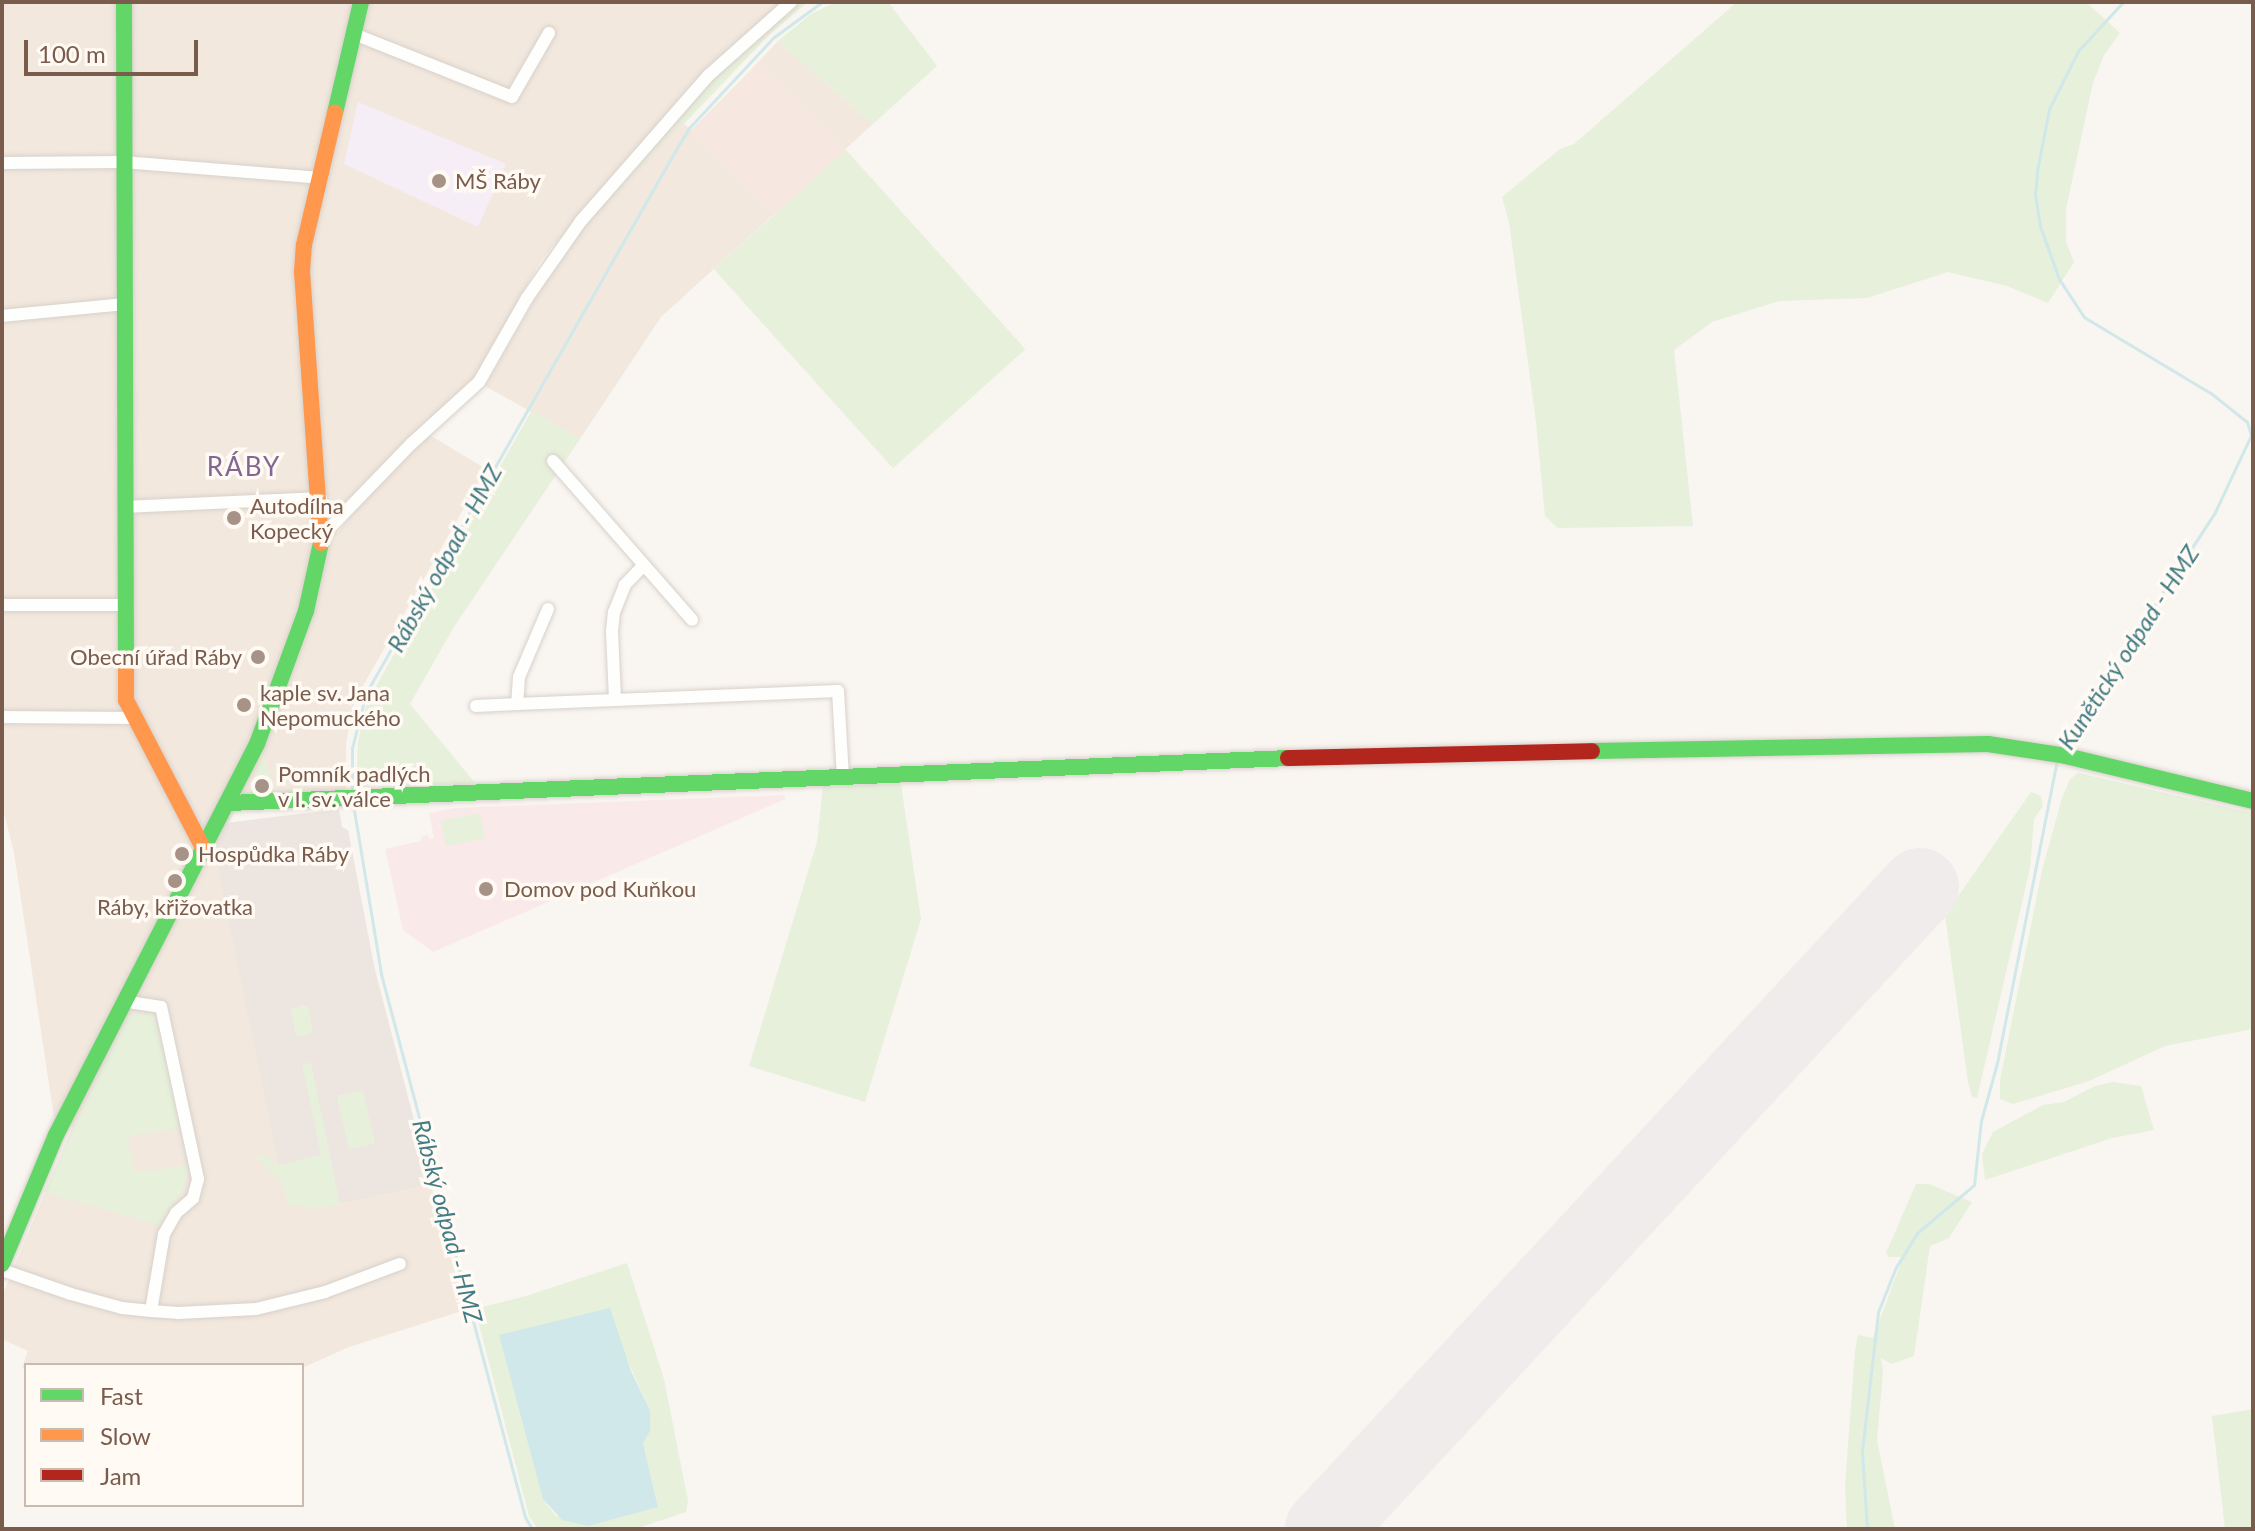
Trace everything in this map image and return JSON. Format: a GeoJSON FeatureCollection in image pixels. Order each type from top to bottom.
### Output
{"type":"FeatureCollection","features":[{"type":"Feature","properties":{"kind":"street"},"geometry":{"type":"LineString","coordinates":[[124,2],[126,700],[132,718],[204,850]]}},
{"type":"Feature","properties":{"kind":"street"},"geometry":{"type":"LineString","coordinates":[[361,2],[304,245],[302,272],[323,535],[306,611],[257,744],[56,1135],[2,1267],[97,1301],[178,1313],[256,1309],[325,1292],[400,1264]]}},
{"type":"Feature","properties":{"kind":"street"},"geometry":{"type":"LineString","coordinates":[[323,535],[411,444],[479,382],[533,287],[581,221],[709,75],[791,2]]}},
{"type":"Feature","properties":{"kind":"street"},"geometry":{"type":"LineString","coordinates":[[354,34],[512,97],[549,33]]}},
{"type":"Feature","properties":{"kind":"street"},"geometry":{"type":"LineString","coordinates":[[2,163],[123,162],[320,178]]}},
{"type":"Feature","properties":{"kind":"street"},"geometry":{"type":"LineString","coordinates":[[2,316],[124,304]]}},
{"type":"Feature","properties":{"kind":"street"},"geometry":{"type":"LineString","coordinates":[[553,461],[692,620]]}},
{"type":"Feature","properties":{"kind":"street"},"geometry":{"type":"LineString","coordinates":[[124,507],[321,498]]}},
{"type":"Feature","properties":{"kind":"street"},"geometry":{"type":"LineString","coordinates":[[615,700],[614,612],[625,585],[644,565]]}},
{"type":"Feature","properties":{"kind":"street"},"geometry":{"type":"LineString","coordinates":[[2,605],[124,605]]}},
{"type":"Feature","properties":{"kind":"street"},"geometry":{"type":"LineString","coordinates":[[517,704],[519,677],[548,609]]}},
{"type":"Feature","properties":{"kind":"street"},"geometry":{"type":"LineString","coordinates":[[476,706],[838,691],[843,778]]}},
{"type":"Feature","properties":{"kind":"street"},"geometry":{"type":"LineString","coordinates":[[2,717],[132,718]]}},
{"type":"Feature","properties":{"kind":"street"},"geometry":{"type":"LineString","coordinates":[[229,803],[1467,752],[1988,744],[2059,754],[2253,801]]}},
{"type":"Feature","properties":{"kind":"street"},"geometry":{"type":"LineString","coordinates":[[124,1001],[161,1007],[198,1179],[193,1198],[176,1213],[164,1234],[151,1311]]}},
{"type":"Feature","properties":{"kind":"shaded area"},"geometry":{"type":"Polygon","coordinates":[[[2,2],[783,2],[705,73],[541,260],[475,378],[339,512],[332,513],[337,534],[368,494],[428,434],[486,469],[355,700],[346,743],[346,793],[244,796],[214,848],[242,982],[315,1209],[431,1185],[465,1310],[349,1347],[304,1367],[304,1363],[24,1363],[22,1368],[28,1351],[2,1339],[2,1296],[72,1128],[54,1117],[14,853],[2,805],[2,2]]]}},
{"type":"Feature","properties":{"kind":"shaded area"},"geometry":{"type":"Polygon","coordinates":[[[778,41],[873,124],[661,317],[580,439],[485,386],[555,264],[593,214],[681,121],[693,132],[778,41]]]}},
{"type":"Feature","properties":{"kind":"shaded area"},"geometry":{"type":"Polygon","coordinates":[[[759,62],[847,150],[778,218],[690,131],[759,62]]]}},
{"type":"Feature","properties":{"kind":"shaded area","name":"MŠ Ráby"},"geometry":{"type":"Polygon","coordinates":[[[358,102],[506,164],[478,227],[344,164],[358,102]]]}},
{"type":"Feature","properties":{"kind":"shaded area","name":"Domov pod Kuňkou"},"geometry":{"type":"Polygon","coordinates":[[[785,795],[785,799],[433,952],[403,930],[385,849],[421,841],[421,837],[428,835],[429,839],[434,838],[429,813],[456,808],[785,795]]]}},
{"type":"Feature","properties":{"kind":"shaded area"},"geometry":{"type":"Polygon","coordinates":[[[339,809],[342,827],[348,830],[375,970],[431,1185],[315,1209],[287,1205],[214,848],[226,823],[339,809]]]}},
{"type":"Feature","properties":{"kind":"green space"},"geometry":{"type":"Polygon","coordinates":[[[800,2],[808,2],[770,34],[684,124],[680,122],[594,217],[703,87],[800,2]]]}},
{"type":"Feature","properties":{"kind":"green space"},"geometry":{"type":"Polygon","coordinates":[[[836,2],[888,2],[937,66],[873,124],[778,41],[811,14],[836,2]]]}},
{"type":"Feature","properties":{"kind":"green space"},"geometry":{"type":"Polygon","coordinates":[[[1737,2],[2086,2],[2120,33],[2104,55],[2093,83],[2066,209],[2066,242],[2074,262],[2048,303],[2007,286],[1948,272],[1867,298],[1779,301],[1712,322],[1674,350],[1693,526],[1558,528],[1545,516],[1536,422],[1509,222],[1502,197],[1560,149],[1574,144],[1737,2]]]}},
{"type":"Feature","properties":{"kind":"green space"},"geometry":{"type":"Polygon","coordinates":[[[846,150],[1025,349],[893,468],[714,269],[846,150]]]}},
{"type":"Feature","properties":{"kind":"green space"},"geometry":{"type":"Polygon","coordinates":[[[532,410],[580,439],[452,630],[410,704],[475,783],[361,786],[357,764],[358,742],[367,702],[532,410]]]}},
{"type":"Feature","properties":{"kind":"green space"},"geometry":{"type":"Polygon","coordinates":[[[262,751],[276,793],[251,790],[262,751]]]}},
{"type":"Feature","properties":{"kind":"green space"},"geometry":{"type":"Polygon","coordinates":[[[2078,773],[2253,813],[2253,1029],[2165,1046],[2089,1081],[2013,1104],[2000,1099],[2000,1080],[2042,870],[2062,798],[2070,779],[2078,773]]]}},
{"type":"Feature","properties":{"kind":"green space"},"geometry":{"type":"Polygon","coordinates":[[[901,784],[921,919],[865,1102],[749,1066],[817,842],[823,786],[901,784]]]}},
{"type":"Feature","properties":{"kind":"green space"},"geometry":{"type":"Polygon","coordinates":[[[2031,792],[2041,796],[2043,806],[2034,819],[2030,868],[1977,1098],[1972,1097],[1968,1082],[1945,915],[2031,792]]]}},
{"type":"Feature","properties":{"kind":"green space"},"geometry":{"type":"Polygon","coordinates":[[[480,813],[485,839],[446,846],[441,821],[480,813]]]}},
{"type":"Feature","properties":{"kind":"green space"},"geometry":{"type":"Polygon","coordinates":[[[308,1006],[313,1032],[302,1036],[296,1035],[290,1009],[308,1006]]]}},
{"type":"Feature","properties":{"kind":"green space"},"geometry":{"type":"Polygon","coordinates":[[[154,1012],[181,1128],[128,1136],[134,1173],[189,1165],[183,1190],[159,1225],[44,1192],[128,1015],[154,1012]]]}},
{"type":"Feature","properties":{"kind":"green space"},"geometry":{"type":"Polygon","coordinates":[[[311,1063],[340,1204],[315,1209],[287,1205],[282,1182],[256,1157],[264,1155],[279,1165],[321,1155],[302,1064],[311,1063]]]}},
{"type":"Feature","properties":{"kind":"green space"},"geometry":{"type":"Polygon","coordinates":[[[2113,1082],[2141,1086],[2154,1130],[2112,1138],[1985,1180],[1982,1154],[1993,1132],[2043,1105],[2064,1102],[2095,1086],[2113,1082]]]}},
{"type":"Feature","properties":{"kind":"green space"},"geometry":{"type":"Polygon","coordinates":[[[363,1090],[375,1144],[349,1150],[337,1096],[363,1090]]]}},
{"type":"Feature","properties":{"kind":"green space"},"geometry":{"type":"Polygon","coordinates":[[[1916,1184],[1929,1184],[1972,1202],[1949,1238],[1930,1246],[1914,1356],[1892,1364],[1881,1358],[1883,1372],[1877,1440],[1895,1529],[1847,1529],[1845,1485],[1858,1335],[1873,1338],[1903,1257],[1889,1257],[1886,1253],[1916,1184]]]}},
{"type":"Feature","properties":{"kind":"green space"},"geometry":{"type":"Polygon","coordinates":[[[627,1263],[664,1379],[688,1501],[686,1512],[635,1529],[538,1529],[529,1516],[475,1309],[627,1263]],[[620,1344],[543,1499],[556,1516],[658,1506],[643,1443],[650,1410],[620,1344]]]}},
{"type":"Feature","properties":{"kind":"green space"},"geometry":{"type":"Polygon","coordinates":[[[2253,1409],[2253,1529],[2225,1529],[2212,1416],[2253,1409]]]}},
{"type":"Feature","properties":{"kind":"water"},"geometry":{"type":"Polygon","coordinates":[[[610,1308],[631,1371],[650,1410],[650,1431],[643,1443],[658,1507],[588,1526],[562,1520],[543,1499],[499,1335],[610,1308]]]}},
{"type":"Feature","properties":{"kind":"waterway","name":"Rábský odpad - HMZ"},"geometry":{"type":"LineString","coordinates":[[352,792],[352,748],[366,693],[674,153],[689,128],[774,37],[822,2]]}},
{"type":"Feature","properties":{"kind":"waterway","name":"Kunětický odpad - HMZ"},"geometry":{"type":"LineString","coordinates":[[2060,750],[2215,512],[2251,435],[2247,422],[2212,394],[2084,317],[2059,279],[2040,226],[2035,195],[2049,109],[2078,51],[2123,2]]}},
{"type":"Feature","properties":{"kind":"waterway","name":"Kunětický odpad - HMZ"},"geometry":{"type":"LineString","coordinates":[[1867,1529],[1862,1451],[1878,1312],[1896,1267],[1917,1233],[1974,1185],[1981,1121],[1997,1063],[2057,761]]}},
{"type":"Feature","properties":{"kind":"waterway","name":"Rábský odpad - HMZ"},"geometry":{"type":"LineString","coordinates":[[353,804],[381,974],[525,1517],[532,1529]]}},
{"type":"Feature","properties":{"kind":"runway"},"geometry":{"type":"LineString","coordinates":[[1324,1529],[1920,887]]}},
{"type":"Feature","properties":{"kind":"traffic: fast"},"geometry":{"type":"LineString","coordinates":[[124,2],[126,662]]}},
{"type":"Feature","properties":{"kind":"traffic: fast"},"geometry":{"type":"LineString","coordinates":[[335,113],[361,2]]}},
{"type":"Feature","properties":{"kind":"traffic: fast"},"geometry":{"type":"LineString","coordinates":[[2,1264],[56,1135],[257,744],[306,611],[321,543]]}},
{"type":"Feature","properties":{"kind":"traffic: fast"},"geometry":{"type":"LineString","coordinates":[[1592,751],[1988,744],[2066,756],[2253,801]]}},
{"type":"Feature","properties":{"kind":"traffic: fast"},"geometry":{"type":"LineString","coordinates":[[229,803],[1288,758]]}},
{"type":"Feature","properties":{"kind":"traffic: slow"},"geometry":{"type":"LineString","coordinates":[[321,543],[302,272],[304,245],[335,113]]}},
{"type":"Feature","properties":{"kind":"traffic: slow"},"geometry":{"type":"LineString","coordinates":[[126,662],[126,700],[204,850]]}},
{"type":"Feature","properties":{"kind":"traffic: jam"},"geometry":{"type":"LineString","coordinates":[[1288,758],[1592,751]]}},
{"type":"Feature","properties":{"kind":"place","name":"MŠ Ráby"},"geometry":{"type":"Point","coordinates":[439,181]}},
{"type":"Feature","properties":{"kind":"place","name":"Autodílna Kopecký"},"geometry":{"type":"Point","coordinates":[234,518]}},
{"type":"Feature","properties":{"kind":"place","name":"Obecní úřad Ráby"},"geometry":{"type":"Point","coordinates":[258,657]}},
{"type":"Feature","properties":{"kind":"place","name":"kaple sv. Jana Nepomuckého"},"geometry":{"type":"Point","coordinates":[244,705]}},
{"type":"Feature","properties":{"kind":"place","name":"Pomník padlých v I. sv. válce"},"geometry":{"type":"Point","coordinates":[262,786]}},
{"type":"Feature","properties":{"kind":"place","name":"Hospůdka Ráby"},"geometry":{"type":"Point","coordinates":[182,854]}},
{"type":"Feature","properties":{"kind":"place","name":"Ráby, křižovatka"},"geometry":{"type":"Point","coordinates":[175,881]}},
{"type":"Feature","properties":{"kind":"place","name":"Domov pod Kuňkou"},"geometry":{"type":"Point","coordinates":[486,889]}},
{"type":"Feature","properties":{"kind":"district","name":"RÁBY"},"geometry":{"type":"Point","coordinates":[244,467]}}]}
